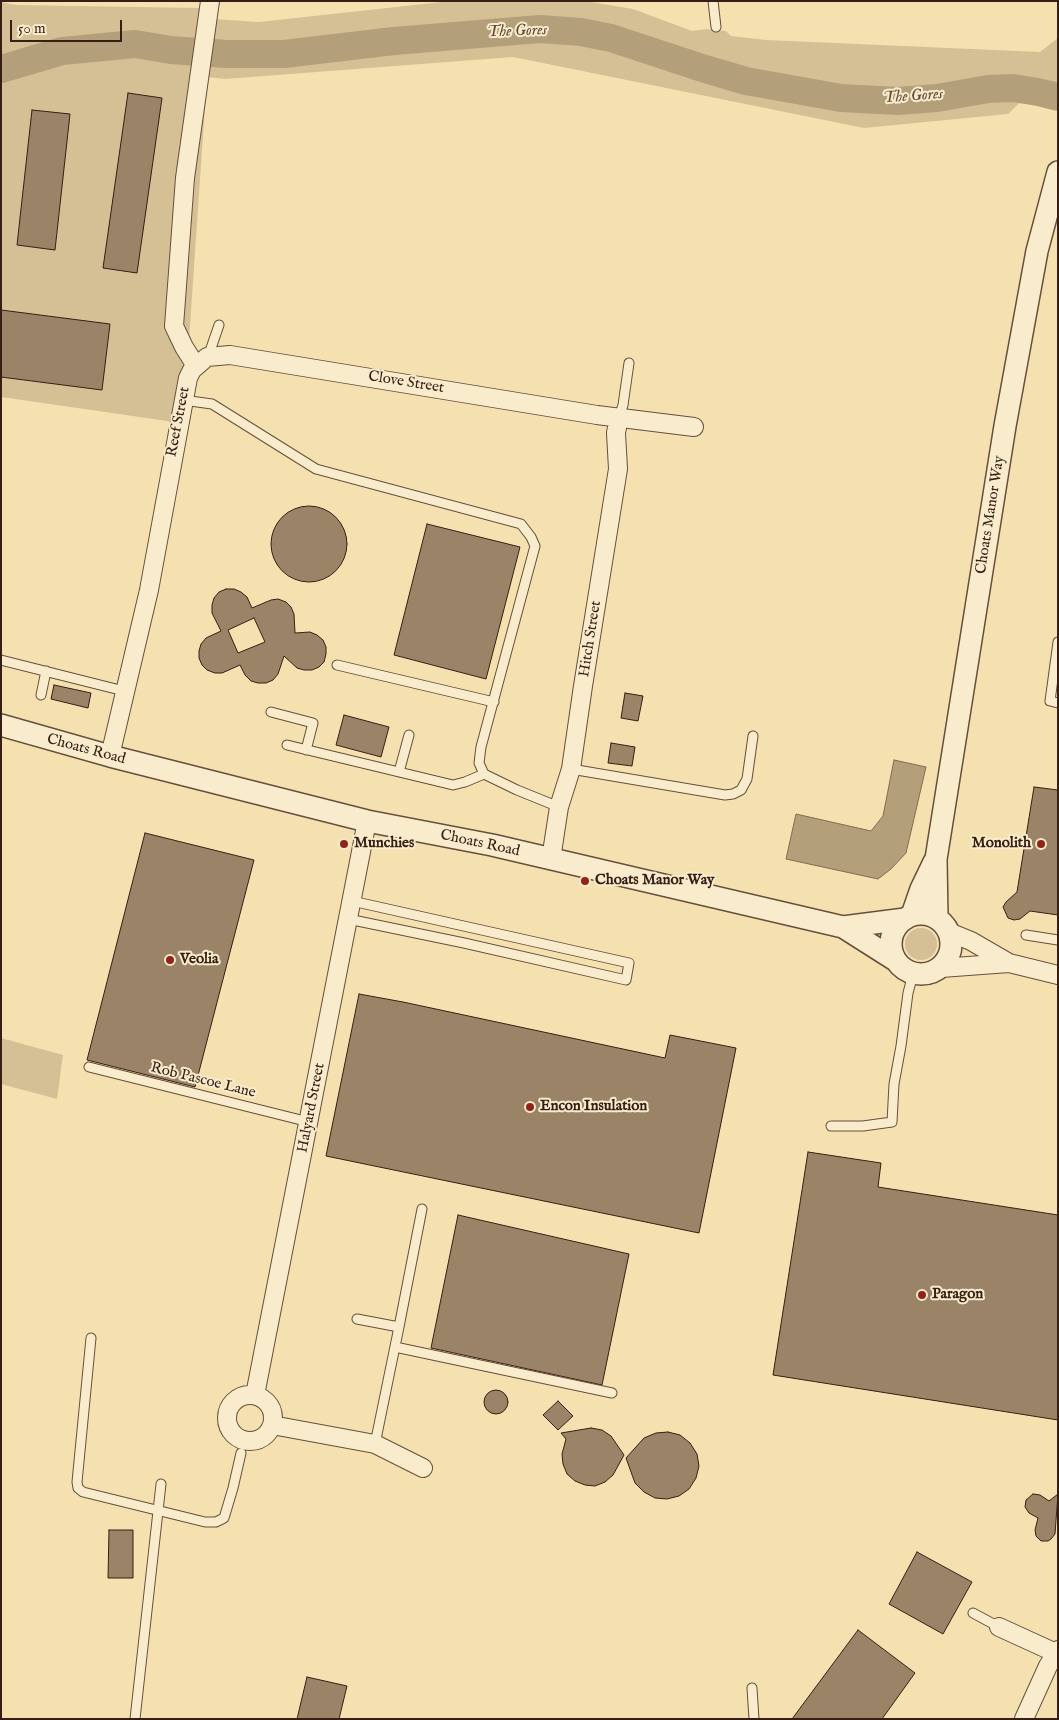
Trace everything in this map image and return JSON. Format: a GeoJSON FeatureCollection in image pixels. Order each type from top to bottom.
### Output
{"type":"FeatureCollection","features":[{"type":"Feature","properties":{"kind":"street"},"geometry":{"type":"LineString","coordinates":[[202,362],[184,347],[174,326],[185,178],[210,1]]}},
{"type":"Feature","properties":{"kind":"street","name":"Choats Manor Way"},"geometry":{"type":"LineString","coordinates":[[943,925],[936,859],[1002,446],[1029,291],[1037,251],[1058,172]]}},
{"type":"Feature","properties":{"kind":"street","name":"Clove Street"},"geometry":{"type":"LineString","coordinates":[[202,362],[230,355],[619,417],[694,427]]}},
{"type":"Feature","properties":{"kind":"street","name":"Reef Street"},"geometry":{"type":"LineString","coordinates":[[110,756],[149,590],[188,378],[202,362]]}},
{"type":"Feature","properties":{"kind":"street","name":"Hitch Street"},"geometry":{"type":"LineString","coordinates":[[550,859],[559,808],[572,769],[618,469],[616,433],[619,417]]}},
{"type":"Feature","properties":{"kind":"street","name":"Choats Road"},"geometry":{"type":"LineString","coordinates":[[1,725],[110,756],[368,821],[492,845],[843,927],[894,960]]}},
{"type":"Feature","properties":{"kind":"street","name":"Halyard Street"},"geometry":{"type":"LineString","coordinates":[[254,1395],[368,821]]}},
{"type":"Feature","properties":{"kind":"street","name":"Choats Manor Way"},"geometry":{"type":"LineString","coordinates":[[908,917],[936,859]]}},
{"type":"Feature","properties":{"kind":"street"},"geometry":{"type":"LineString","coordinates":[[943,925],[951,942],[951,951],[941,968],[923,975],[913,974],[906,971],[894,960],[890,945],[894,930],[908,917],[927,914],[1009,964]]}},
{"type":"Feature","properties":{"kind":"street","name":"Choats Road"},"geometry":{"type":"LineString","coordinates":[[843,927],[908,917]]}},
{"type":"Feature","properties":{"kind":"street"},"geometry":{"type":"LineString","coordinates":[[941,968],[1009,964],[1058,975]]}},
{"type":"Feature","properties":{"kind":"street"},"geometry":{"type":"LineString","coordinates":[[248,1395],[254,1395],[268,1403],[274,1418],[264,1437],[242,1447],[232,1432],[227,1419],[228,1412],[235,1400],[248,1395]]}},
{"type":"Feature","properties":{"kind":"street"},"geometry":{"type":"LineString","coordinates":[[272,1425],[374,1444],[422,1468]]}},
{"type":"Feature","properties":{"kind":"street"},"geometry":{"type":"LineString","coordinates":[[1000,1627],[1057,1653],[1048,1666],[1024,1719]]}},
{"type":"Feature","properties":{"kind":"lane"},"geometry":{"type":"LineString","coordinates":[[713,1],[716,27]]}},
{"type":"Feature","properties":{"kind":"lane"},"geometry":{"type":"LineString","coordinates":[[202,362],[219,325]]}},
{"type":"Feature","properties":{"kind":"lane"},"geometry":{"type":"LineString","coordinates":[[619,417],[623,405],[629,363]]}},
{"type":"Feature","properties":{"kind":"lane"},"geometry":{"type":"LineString","coordinates":[[183,400],[212,404],[316,469],[521,524],[535,546],[481,746],[480,763],[484,774],[559,808]]}},
{"type":"Feature","properties":{"kind":"lane"},"geometry":{"type":"LineString","coordinates":[[1058,642],[1050,701],[1058,703]]}},
{"type":"Feature","properties":{"kind":"lane"},"geometry":{"type":"LineString","coordinates":[[1,660],[124,691]]}},
{"type":"Feature","properties":{"kind":"lane"},"geometry":{"type":"LineString","coordinates":[[337,665],[494,702]]}},
{"type":"Feature","properties":{"kind":"lane"},"geometry":{"type":"LineString","coordinates":[[40,695],[46,671]]}},
{"type":"Feature","properties":{"kind":"lane"},"geometry":{"type":"LineString","coordinates":[[271,712],[313,724],[306,750]]}},
{"type":"Feature","properties":{"kind":"lane"},"geometry":{"type":"LineString","coordinates":[[399,772],[409,735]]}},
{"type":"Feature","properties":{"kind":"lane"},"geometry":{"type":"LineString","coordinates":[[572,769],[725,795],[733,794],[741,790],[747,779],[753,736]]}},
{"type":"Feature","properties":{"kind":"lane"},"geometry":{"type":"LineString","coordinates":[[287,745],[453,785],[484,774]]}},
{"type":"Feature","properties":{"kind":"lane"},"geometry":{"type":"LineString","coordinates":[[348,919],[626,980],[629,963],[352,901]]}},
{"type":"Feature","properties":{"kind":"lane"},"geometry":{"type":"LineString","coordinates":[[1026,935],[1058,940]]}},
{"type":"Feature","properties":{"kind":"lane"},"geometry":{"type":"LineString","coordinates":[[831,1126],[863,1126],[892,1122],[894,1084],[908,992],[913,974]]}},
{"type":"Feature","properties":{"kind":"lane","name":"Rob Pascoe Lane"},"geometry":{"type":"LineString","coordinates":[[89,1066],[309,1122]]}},
{"type":"Feature","properties":{"kind":"lane"},"geometry":{"type":"LineString","coordinates":[[374,1444],[422,1209]]}},
{"type":"Feature","properties":{"kind":"lane"},"geometry":{"type":"LineString","coordinates":[[356,1319],[399,1327]]}},
{"type":"Feature","properties":{"kind":"lane"},"geometry":{"type":"LineString","coordinates":[[91,1338],[77,1482],[78,1488],[83,1492],[205,1522],[216,1522],[224,1518],[242,1447]]}},
{"type":"Feature","properties":{"kind":"lane"},"geometry":{"type":"LineString","coordinates":[[395,1347],[612,1393]]}},
{"type":"Feature","properties":{"kind":"lane"},"geometry":{"type":"LineString","coordinates":[[135,1719],[161,1484]]}},
{"type":"Feature","properties":{"kind":"lane"},"geometry":{"type":"LineString","coordinates":[[973,1613],[1000,1627]]}},
{"type":"Feature","properties":{"kind":"lane"},"geometry":{"type":"LineString","coordinates":[[752,1688],[754,1719]]}},
{"type":"Feature","properties":{"kind":"shaded area"},"geometry":{"type":"Polygon","coordinates":[[[451,1],[585,1],[633,9],[692,31],[706,29],[726,31],[731,36],[766,40],[1040,52],[1058,38],[1058,92],[1037,86],[1008,114],[864,128],[513,57],[225,79],[207,77],[186,384],[181,423],[1,397],[1,2],[16,5],[201,8],[214,19],[259,22],[451,1]]]}},
{"type":"Feature","properties":{"kind":"shaded area"},"geometry":{"type":"Polygon","coordinates":[[[1017,81],[1058,92],[1058,105],[1035,98],[1013,97],[1017,81]]]}},
{"type":"Feature","properties":{"kind":"shaded area"},"geometry":{"type":"Polygon","coordinates":[[[894,760],[926,767],[906,853],[891,869],[878,879],[786,859],[796,814],[871,831],[883,816],[894,760]]]}},
{"type":"Feature","properties":{"kind":"shaded area"},"geometry":{"type":"Polygon","coordinates":[[[921,928],[932,933],[937,944],[932,955],[921,960],[910,955],[905,944],[910,933],[921,928]]]}},
{"type":"Feature","properties":{"kind":"shaded area"},"geometry":{"type":"Polygon","coordinates":[[[1,1038],[63,1055],[57,1099],[1,1084],[1,1038]]]}},
{"type":"Feature","properties":{"kind":"building"},"geometry":{"type":"Polygon","coordinates":[[[128,93],[162,98],[137,273],[103,268],[128,93]]]}},
{"type":"Feature","properties":{"kind":"building"},"geometry":{"type":"Polygon","coordinates":[[[32,110],[70,114],[55,250],[17,245],[32,110]]]}},
{"type":"Feature","properties":{"kind":"building"},"geometry":{"type":"Polygon","coordinates":[[[1,310],[110,324],[102,390],[1,377],[1,310]]]}},
{"type":"Feature","properties":{"kind":"building"},"geometry":{"type":"Polygon","coordinates":[[[309,506],[324,509],[336,517],[344,529],[347,544],[344,559],[336,571],[324,579],[309,582],[294,579],[282,571],[274,559],[271,544],[274,529],[282,517],[294,509],[309,506]]]}},
{"type":"Feature","properties":{"kind":"building"},"geometry":{"type":"Polygon","coordinates":[[[427,524],[520,547],[486,679],[394,655],[427,524]]]}},
{"type":"Feature","properties":{"kind":"building"},"geometry":{"type":"Polygon","coordinates":[[[226,589],[234,589],[241,592],[247,597],[252,608],[271,600],[278,599],[286,602],[294,614],[295,633],[310,632],[323,640],[326,647],[324,662],[312,670],[304,670],[297,668],[284,656],[278,674],[273,680],[266,683],[251,681],[245,675],[240,665],[222,673],[207,670],[199,658],[199,651],[201,644],[206,638],[221,631],[212,613],[214,598],[219,592],[226,589]],[[254,618],[228,630],[238,653],[265,642],[254,618]]]}},
{"type":"Feature","properties":{"kind":"building"},"geometry":{"type":"Polygon","coordinates":[[[54,685],[91,693],[88,708],[51,699],[54,685]]]}},
{"type":"Feature","properties":{"kind":"building"},"geometry":{"type":"Polygon","coordinates":[[[625,693],[643,696],[638,721],[621,718],[625,693]]]}},
{"type":"Feature","properties":{"kind":"building"},"geometry":{"type":"Polygon","coordinates":[[[344,715],[389,727],[381,757],[336,745],[344,715]]]}},
{"type":"Feature","properties":{"kind":"building"},"geometry":{"type":"Polygon","coordinates":[[[611,743],[635,747],[632,766],[608,763],[611,743]]]}},
{"type":"Feature","properties":{"kind":"building","name":"Monolith"},"geometry":{"type":"Polygon","coordinates":[[[1034,787],[1058,790],[1058,915],[1030,911],[1020,919],[1014,920],[1008,918],[1003,907],[1017,892],[1034,787]]]}},
{"type":"Feature","properties":{"kind":"building","name":"Veolia"},"geometry":{"type":"Polygon","coordinates":[[[145,833],[254,860],[195,1087],[87,1060],[145,833]]]}},
{"type":"Feature","properties":{"kind":"building","name":"Encon Insulation"},"geometry":{"type":"Polygon","coordinates":[[[359,994],[665,1058],[670,1035],[736,1048],[699,1233],[326,1156],[359,994]]]}},
{"type":"Feature","properties":{"kind":"building","name":"Paragon"},"geometry":{"type":"Polygon","coordinates":[[[808,1152],[881,1163],[878,1187],[1058,1215],[1058,1420],[773,1375],[808,1152]]]}},
{"type":"Feature","properties":{"kind":"building"},"geometry":{"type":"Polygon","coordinates":[[[458,1215],[629,1254],[602,1385],[431,1348],[458,1215]]]}},
{"type":"Feature","properties":{"kind":"building"},"geometry":{"type":"Polygon","coordinates":[[[496,1390],[504,1394],[508,1402],[504,1410],[496,1414],[488,1410],[484,1402],[488,1394],[496,1390]]]}},
{"type":"Feature","properties":{"kind":"building"},"geometry":{"type":"Polygon","coordinates":[[[558,1401],[573,1416],[558,1430],[543,1415],[558,1401]]]}},
{"type":"Feature","properties":{"kind":"building"},"geometry":{"type":"Polygon","coordinates":[[[591,1428],[602,1430],[611,1436],[624,1455],[613,1475],[605,1482],[595,1486],[575,1481],[567,1474],[562,1454],[566,1439],[561,1433],[591,1428]]]}},
{"type":"Feature","properties":{"kind":"building"},"geometry":{"type":"Polygon","coordinates":[[[668,1432],[680,1435],[690,1443],[697,1454],[699,1466],[696,1478],[689,1489],[679,1496],[667,1499],[655,1498],[644,1492],[635,1483],[626,1458],[644,1438],[656,1433],[668,1432]]]}},
{"type":"Feature","properties":{"kind":"building"},"geometry":{"type":"Polygon","coordinates":[[[1033,1494],[1040,1495],[1049,1501],[1058,1494],[1055,1534],[1048,1541],[1041,1541],[1036,1536],[1035,1530],[1038,1518],[1029,1513],[1025,1507],[1026,1500],[1033,1494]]]}},
{"type":"Feature","properties":{"kind":"building"},"geometry":{"type":"Polygon","coordinates":[[[109,1530],[133,1530],[133,1578],[108,1578],[109,1530]]]}},
{"type":"Feature","properties":{"kind":"building"},"geometry":{"type":"Polygon","coordinates":[[[917,1552],[972,1582],[943,1634],[889,1604],[917,1552]]]}},
{"type":"Feature","properties":{"kind":"building"},"geometry":{"type":"Polygon","coordinates":[[[858,1630],[915,1673],[882,1719],[792,1719],[858,1630]]]}},
{"type":"Feature","properties":{"kind":"building"},"geometry":{"type":"Polygon","coordinates":[[[307,1677],[347,1686],[339,1719],[297,1719],[307,1677]]]}},
{"type":"Feature","properties":{"kind":"waterway","name":"The Gores"},"geometry":{"type":"LineString","coordinates":[[1,69],[62,51],[135,44],[171,50],[227,54],[284,54],[394,41],[540,29],[581,32],[611,38],[746,81],[841,98],[898,101],[937,98],[988,89],[1013,88],[1058,97]]}},
{"type":"Feature","properties":{"kind":"place","name":"Munchies"},"geometry":{"type":"Point","coordinates":[344,844]}},
{"type":"Feature","properties":{"kind":"place","name":"Monolith"},"geometry":{"type":"Point","coordinates":[1041,844]}},
{"type":"Feature","properties":{"kind":"place","name":"Choats Manor Way"},"geometry":{"type":"Point","coordinates":[585,881]}},
{"type":"Feature","properties":{"kind":"place","name":"Veolia"},"geometry":{"type":"Point","coordinates":[170,960]}},
{"type":"Feature","properties":{"kind":"place","name":"Encon Insulation"},"geometry":{"type":"Point","coordinates":[530,1107]}},
{"type":"Feature","properties":{"kind":"place","name":"Paragon"},"geometry":{"type":"Point","coordinates":[922,1295]}}]}
